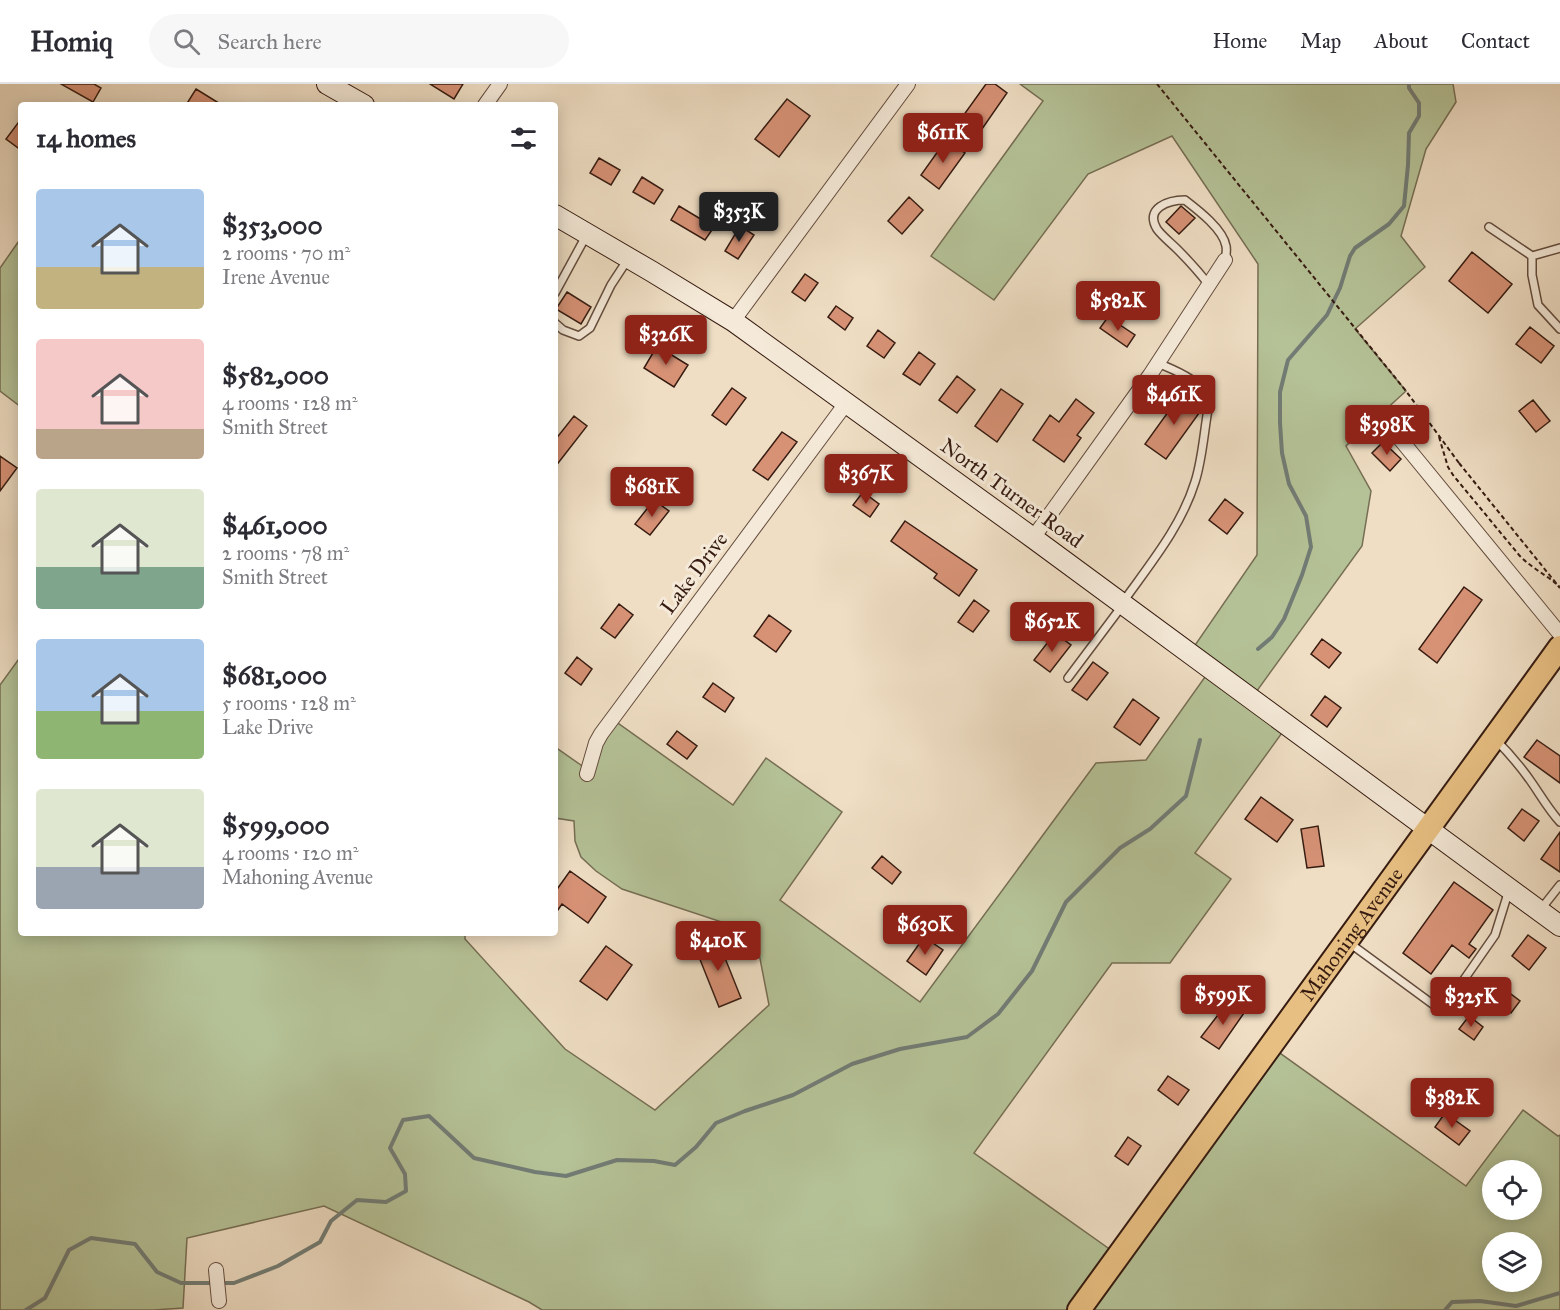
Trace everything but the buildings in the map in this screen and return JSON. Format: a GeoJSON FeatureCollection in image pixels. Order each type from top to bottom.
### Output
{"type":"FeatureCollection","features":[{"type":"Feature","properties":{"kind":"main road","name":"Mahoning Avenue"},"geometry":{"type":"LineString","coordinates":[[1079,1310],[1560,648]]}},
{"type":"Feature","properties":{"kind":"street"},"geometry":{"type":"LineString","coordinates":[[327,84],[359,102]]}},
{"type":"Feature","properties":{"kind":"street"},"geometry":{"type":"LineString","coordinates":[[486,102],[500,84]]}},
{"type":"Feature","properties":{"kind":"street"},"geometry":{"type":"LineString","coordinates":[[733,321],[908,84]]}},
{"type":"Feature","properties":{"kind":"street","name":"North Turner Road"},"geometry":{"type":"LineString","coordinates":[[558,217],[733,321],[1034,538],[1560,926]]}},
{"type":"Feature","properties":{"kind":"street"},"geometry":{"type":"LineString","coordinates":[[1034,538],[1157,363],[1225,260]]}},
{"type":"Feature","properties":{"kind":"street","name":"Lake Drive"},"geometry":{"type":"LineString","coordinates":[[587,774],[601,734],[847,402]]}},
{"type":"Feature","properties":{"kind":"street"},"geometry":{"type":"LineString","coordinates":[[1396,434],[1560,634]]}},
{"type":"Feature","properties":{"kind":"street"},"geometry":{"type":"LineString","coordinates":[[216,1270],[219,1301]]}},
{"type":"Feature","properties":{"kind":"lane"},"geometry":{"type":"LineString","coordinates":[[1209,285],[1195,267],[1158,230],[1153,220],[1160,206],[1173,200],[1185,200],[1225,239],[1227,249],[1225,260]]}},
{"type":"Feature","properties":{"kind":"lane"},"geometry":{"type":"LineString","coordinates":[[1489,227],[1532,256],[1560,248]]}},
{"type":"Feature","properties":{"kind":"lane"},"geometry":{"type":"LineString","coordinates":[[558,287],[587,234]]}},
{"type":"Feature","properties":{"kind":"lane"},"geometry":{"type":"LineString","coordinates":[[1532,256],[1532,275],[1538,305],[1560,329]]}},
{"type":"Feature","properties":{"kind":"lane"},"geometry":{"type":"LineString","coordinates":[[558,326],[579,336],[590,328],[611,285],[628,258]]}},
{"type":"Feature","properties":{"kind":"lane"},"geometry":{"type":"LineString","coordinates":[[1068,678],[1171,534],[1195,481],[1209,404],[1205,392],[1192,380],[1157,363]]}},
{"type":"Feature","properties":{"kind":"lane"},"geometry":{"type":"LineString","coordinates":[[1494,738],[1514,758],[1560,822]]}},
{"type":"Feature","properties":{"kind":"lane"},"geometry":{"type":"LineString","coordinates":[[1539,911],[1560,885]]}},
{"type":"Feature","properties":{"kind":"lane"},"geometry":{"type":"LineString","coordinates":[[1346,941],[1442,1011],[1495,935],[1509,889]]}},
{"type":"Feature","properties":{"kind":"path"},"geometry":{"type":"LineString","coordinates":[[1157,84],[1406,391],[1459,462],[1560,587]]}},
{"type":"Feature","properties":{"kind":"path"},"geometry":{"type":"LineString","coordinates":[[1438,434],[1448,467],[1453,475],[1526,563],[1560,587]]}},
{"type":"Feature","properties":{"kind":"green space"},"geometry":{"type":"Polygon","coordinates":[[[1020,84],[1453,84],[1456,102],[1426,149],[1401,236],[1425,267],[1355,329],[1406,391],[1346,446],[1371,491],[1362,546],[1251,699],[1287,726],[1195,853],[1231,879],[1170,963],[1112,963],[974,1153],[1118,1255],[1270,1046],[1466,1186],[1482,1165],[1482,1220],[1542,1220],[1542,1160],[1486,1160],[1523,1110],[1558,1136],[1560,1135],[1560,1310],[542,1310],[324,1206],[187,1238],[183,1308],[0,1310],[0,685],[18,660],[18,936],[465,936],[465,939],[565,1049],[655,1110],[769,1005],[755,933],[622,889],[596,871],[581,857],[575,841],[574,821],[558,818],[558,749],[588,770],[612,719],[733,805],[766,758],[842,812],[780,900],[920,1002],[1096,763],[1146,760],[1210,670],[1189,654],[1257,555],[1258,264],[1172,136],[1088,174],[994,300],[931,256],[1043,101],[1020,84]]]}},
{"type":"Feature","properties":{"kind":"green space"},"geometry":{"type":"Polygon","coordinates":[[[18,242],[18,405],[0,391],[0,268],[18,242]]]}},
{"type":"Feature","properties":{"kind":"waterway"},"geometry":{"type":"LineString","coordinates":[[1258,649],[1272,637],[1284,619],[1311,547],[1306,516],[1289,484],[1282,453],[1280,392],[1288,360],[1327,315],[1355,248],[1389,224],[1404,206],[1409,133],[1419,116],[1419,103],[1409,88],[1409,84]]}},
{"type":"Feature","properties":{"kind":"waterway"},"geometry":{"type":"LineString","coordinates":[[220,1283],[234,1283],[278,1266],[320,1242],[331,1221],[357,1200],[386,1202],[406,1191],[405,1174],[390,1148],[403,1120],[429,1116],[474,1158],[535,1172],[566,1176],[617,1160],[654,1161],[675,1165],[696,1147],[716,1123],[793,1095],[852,1064],[900,1049],[967,1037],[998,1014],[1032,971],[1066,902],[1120,848],[1150,829],[1186,796],[1200,740]]}},
{"type":"Feature","properties":{"kind":"waterway"},"geometry":{"type":"LineString","coordinates":[[26,1310],[45,1298],[69,1250],[91,1238],[135,1244],[157,1272],[181,1283],[213,1283]]}},
{"type":"Feature","properties":{"kind":"waterway"},"geometry":{"type":"LineString","coordinates":[[1445,1310],[1452,1302],[1480,1301],[1516,1306],[1560,1293]]}}]}
